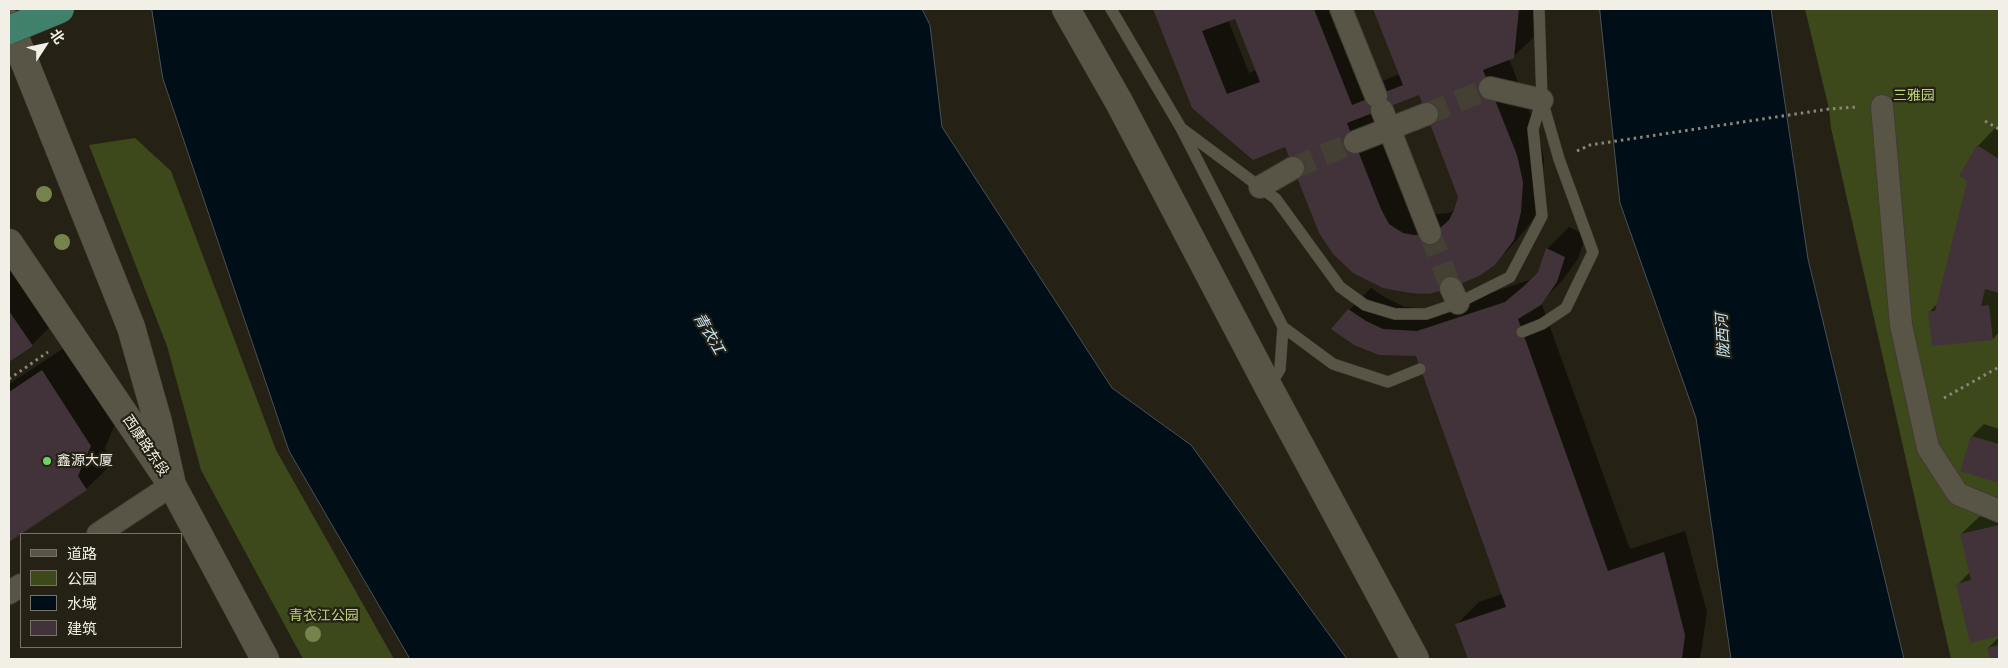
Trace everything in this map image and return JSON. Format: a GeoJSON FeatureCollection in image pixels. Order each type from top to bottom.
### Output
{"type":"FeatureCollection","features":[{"type":"Feature","properties":{"kind":"main road"},"geometry":{"type":"LineString","coordinates":[[9,30],[60,9]]}},
{"type":"Feature","properties":{"kind":"street"},"geometry":{"type":"LineString","coordinates":[[1066,9],[1119,102],[1269,388],[1415,659]]}},
{"type":"Feature","properties":{"kind":"street"},"geometry":{"type":"LineString","coordinates":[[1342,9],[1430,233]]}},
{"type":"Feature","properties":{"kind":"street"},"geometry":{"type":"LineString","coordinates":[[9,23],[131,327],[158,422],[172,485],[100,533]]}},
{"type":"Feature","properties":{"kind":"street"},"geometry":{"type":"LineString","coordinates":[[1490,88],[1542,100]]}},
{"type":"Feature","properties":{"kind":"street"},"geometry":{"type":"LineString","coordinates":[[1882,106],[1902,325],[1928,448],[1958,494],[1999,511]]}},
{"type":"Feature","properties":{"kind":"street"},"geometry":{"type":"LineString","coordinates":[[1382,112],[1427,114]]}},
{"type":"Feature","properties":{"kind":"street"},"geometry":{"type":"LineString","coordinates":[[1355,142],[1382,112]]}},
{"type":"Feature","properties":{"kind":"street"},"geometry":{"type":"LineString","coordinates":[[1260,187],[1293,168]]}},
{"type":"Feature","properties":{"kind":"street","name":"西康路东段"},"geometry":{"type":"LineString","coordinates":[[9,243],[172,485],[265,659]]}},
{"type":"Feature","properties":{"kind":"street"},"geometry":{"type":"LineString","coordinates":[[9,593],[20,586]]}},
{"type":"Feature","properties":{"kind":"lane"},"geometry":{"type":"LineString","coordinates":[[1111,9],[1181,128],[1283,327],[1333,364],[1388,382],[1420,369]]}},
{"type":"Feature","properties":{"kind":"lane"},"geometry":{"type":"LineString","coordinates":[[1522,332],[1542,324],[1566,308],[1593,252],[1559,159],[1542,100],[1539,9]]}},
{"type":"Feature","properties":{"kind":"lane"},"geometry":{"type":"LineString","coordinates":[[1181,128],[1276,199],[1340,287],[1365,305],[1395,314],[1426,314],[1455,296],[1510,277],[1542,216],[1533,129],[1542,100]]}},
{"type":"Feature","properties":{"kind":"lane"},"geometry":{"type":"LineString","coordinates":[[1269,388],[1280,369],[1283,327]]}},
{"type":"Feature","properties":{"kind":"path"},"geometry":{"type":"LineString","coordinates":[[1590,145],[1830,109]]}},
{"type":"Feature","properties":{"kind":"path"},"geometry":{"type":"LineString","coordinates":[[1985,121],[1999,129]]}},
{"type":"Feature","properties":{"kind":"path"},"geometry":{"type":"LineString","coordinates":[[9,379],[71,336]]}},
{"type":"Feature","properties":{"kind":"path"},"geometry":{"type":"LineString","coordinates":[[1920,412],[1999,367]]}},
{"type":"Feature","properties":{"kind":"green space","name":"三雅园"},"geometry":{"type":"Polygon","coordinates":[[[1805,9],[1999,9],[1999,659],[1951,659],[1831,128],[1829,109],[1805,9]]]}},
{"type":"Feature","properties":{"kind":"green space","name":"青衣江公园"},"geometry":{"type":"Polygon","coordinates":[[[135,138],[171,171],[276,450],[394,659],[303,659],[201,470],[167,346],[89,145],[135,138]]]}},
{"type":"Feature","properties":{"kind":"water","name":"青衣江"},"geometry":{"type":"Polygon","coordinates":[[[152,9],[922,9],[930,25],[942,127],[1112,388],[1191,445],[1347,659],[410,659],[289,451],[163,79],[152,9]]]}},
{"type":"Feature","properties":{"kind":"water","name":"陇西河"},"geometry":{"type":"Polygon","coordinates":[[[1600,9],[1771,9],[1808,259],[1904,659],[1731,659],[1696,418],[1620,203],[1600,9]]]}},
{"type":"Feature","properties":{"kind":"building"},"geometry":{"type":"Polygon","coordinates":[[[1153,9],[1314,9],[1352,105],[1403,85],[1373,9],[1519,9],[1514,58],[1483,70],[1517,155],[1523,182],[1521,212],[1514,240],[1495,265],[1479,276],[1451,288],[1429,294],[1383,288],[1353,273],[1333,254],[1319,233],[1285,147],[1253,160],[1192,108],[1153,9]],[[1235,19],[1202,31],[1227,94],[1260,82],[1235,19]],[[1419,95],[1347,123],[1381,209],[1389,224],[1403,233],[1414,235],[1426,234],[1439,229],[1449,220],[1458,197],[1419,95]]]}},
{"type":"Feature","properties":{"kind":"building"},"geometry":{"type":"Polygon","coordinates":[[[1977,145],[1999,159],[1999,293],[1985,289],[1981,306],[1989,305],[1993,340],[1932,346],[1928,311],[1935,311],[1967,181],[1959,176],[1977,145]]]}},
{"type":"Feature","properties":{"kind":"building"},"geometry":{"type":"Polygon","coordinates":[[[1546,248],[1565,257],[1557,282],[1541,305],[1518,319],[1608,571],[1664,552],[1685,635],[1682,659],[1468,659],[1455,624],[1506,607],[1416,356],[1379,355],[1354,345],[1331,329],[1348,309],[1383,329],[1417,331],[1505,302],[1538,272],[1546,248]]]}},
{"type":"Feature","properties":{"kind":"building"},"geometry":{"type":"Polygon","coordinates":[[[9,311],[33,346],[9,362],[9,311]]]}},
{"type":"Feature","properties":{"kind":"building","name":"鑫源大厦"},"geometry":{"type":"Polygon","coordinates":[[[42,370],[91,446],[78,476],[87,490],[9,542],[9,392],[42,370]]]}},
{"type":"Feature","properties":{"kind":"building"},"geometry":{"type":"Polygon","coordinates":[[[1971,436],[1999,444],[1999,483],[1960,471],[1971,436]]]}},
{"type":"Feature","properties":{"kind":"building"},"geometry":{"type":"Polygon","coordinates":[[[1999,525],[1999,636],[1970,643],[1956,584],[1971,580],[1960,534],[1999,525]]]}},
{"type":"Feature","properties":{"kind":"building"},"geometry":{"type":"Polygon","coordinates":[[[1999,645],[1999,659],[1990,659],[1987,648],[1999,645]]]}},
{"type":"Feature","properties":{"kind":"tunnel"},"geometry":{"type":"LineString","coordinates":[[1427,114],[1490,88]]}},
{"type":"Feature","properties":{"kind":"tunnel"},"geometry":{"type":"LineString","coordinates":[[1293,168],[1355,142]]}},
{"type":"Feature","properties":{"kind":"tunnel"},"geometry":{"type":"LineString","coordinates":[[1430,233],[1451,288]]}},
{"type":"Feature","properties":{"kind":"place","name":"鑫源大厦"},"geometry":{"type":"Point","coordinates":[47,461]}}]}
